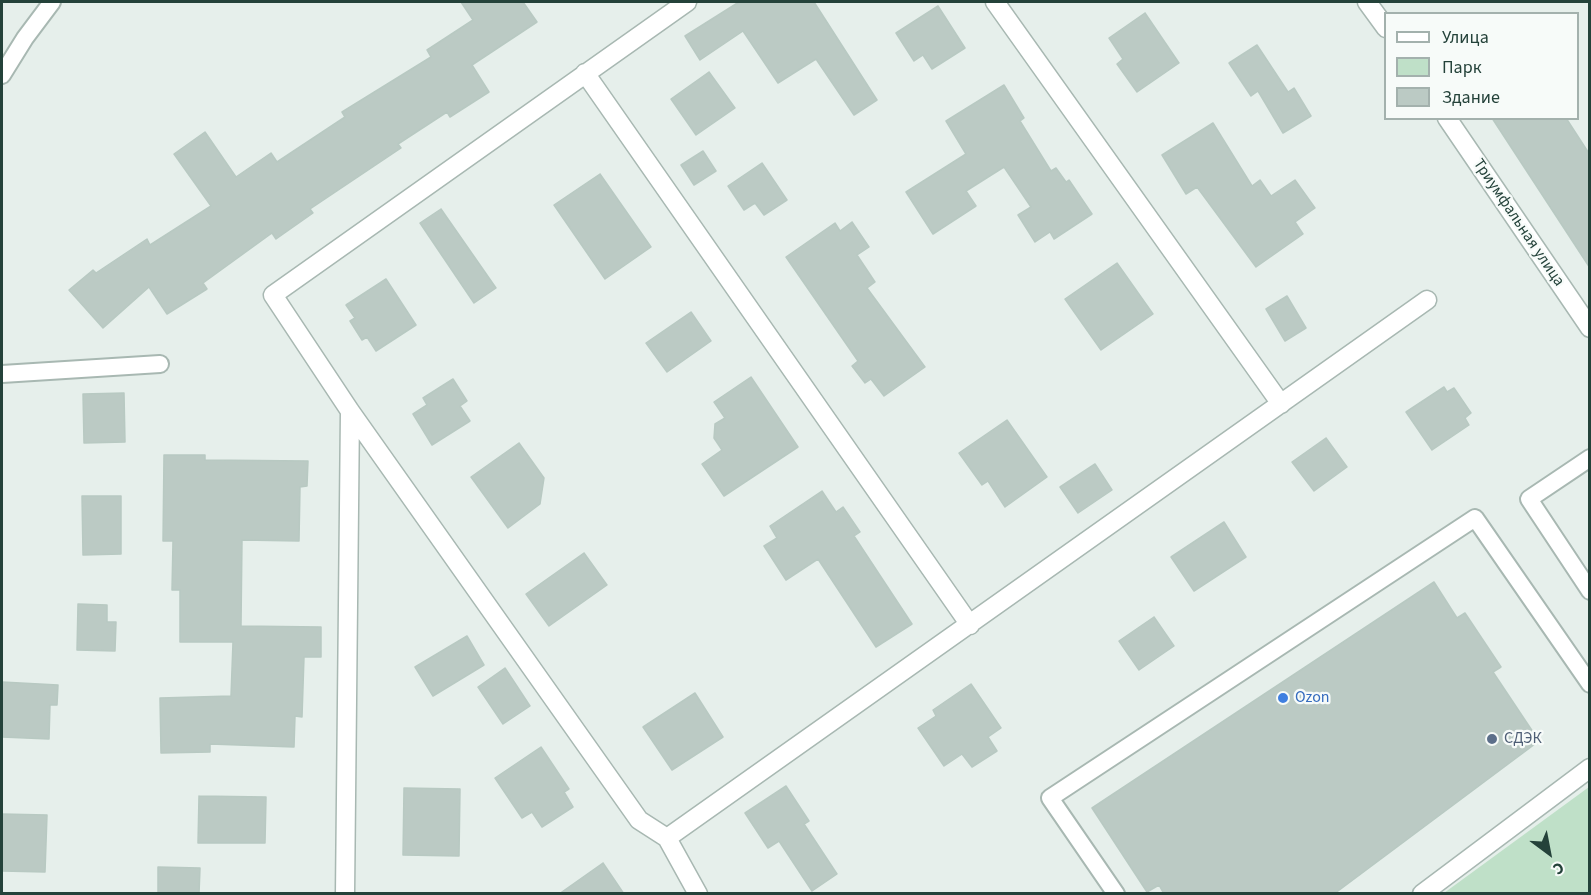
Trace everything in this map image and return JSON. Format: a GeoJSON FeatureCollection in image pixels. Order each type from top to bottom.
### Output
{"type":"FeatureCollection","features":[{"type":"Feature","properties":{"kind":"street"},"geometry":{"type":"LineString","coordinates":[[687,2],[273,295],[350,411],[639,820],[667,838],[698,894]]}},
{"type":"Feature","properties":{"kind":"street"},"geometry":{"type":"LineString","coordinates":[[995,2],[1281,404]]}},
{"type":"Feature","properties":{"kind":"street"},"geometry":{"type":"LineString","coordinates":[[1370,2],[1384,25]]}},
{"type":"Feature","properties":{"kind":"street"},"geometry":{"type":"LineString","coordinates":[[585,73],[970,625]]}},
{"type":"Feature","properties":{"kind":"street","name":"Триумфальная улица"},"geometry":{"type":"LineString","coordinates":[[1448,120],[1590,328]]}},
{"type":"Feature","properties":{"kind":"street"},"geometry":{"type":"LineString","coordinates":[[667,838],[1427,300]]}},
{"type":"Feature","properties":{"kind":"street"},"geometry":{"type":"LineString","coordinates":[[345,894],[350,411]]}},
{"type":"Feature","properties":{"kind":"street"},"geometry":{"type":"LineString","coordinates":[[1422,894],[1590,768]]}},
{"type":"Feature","properties":{"kind":"lane"},"geometry":{"type":"LineString","coordinates":[[2,75],[52,2]]}},
{"type":"Feature","properties":{"kind":"lane"},"geometry":{"type":"LineString","coordinates":[[2,374],[159,364]]}},
{"type":"Feature","properties":{"kind":"lane"},"geometry":{"type":"LineString","coordinates":[[1590,458],[1529,499],[1590,591]]}},
{"type":"Feature","properties":{"kind":"lane"},"geometry":{"type":"LineString","coordinates":[[1116,894],[1050,798],[1475,518],[1590,684]]}},
{"type":"Feature","properties":{"kind":"green space"},"geometry":{"type":"Polygon","coordinates":[[[1589,787],[1589,893],[1444,893],[1589,787]]]}},
{"type":"Feature","properties":{"kind":"building"},"geometry":{"type":"Polygon","coordinates":[[[461,2],[523,2],[537,22],[472,65],[489,92],[450,117],[447,112],[398,144],[401,148],[310,209],[313,213],[276,239],[272,233],[203,283],[207,289],[167,314],[149,287],[103,328],[69,290],[93,270],[96,273],[147,239],[150,245],[211,206],[174,154],[205,132],[236,177],[271,153],[277,162],[345,117],[342,112],[431,57],[427,50],[473,20],[461,2]]]}},
{"type":"Feature","properties":{"kind":"building"},"geometry":{"type":"Polygon","coordinates":[[[739,2],[814,2],[877,100],[854,115],[816,59],[778,83],[743,31],[700,60],[685,36],[739,2]]]}},
{"type":"Feature","properties":{"kind":"building"},"geometry":{"type":"Polygon","coordinates":[[[938,6],[965,48],[932,69],[923,55],[914,61],[896,33],[938,6]]]}},
{"type":"Feature","properties":{"kind":"building"},"geometry":{"type":"Polygon","coordinates":[[[1145,13],[1179,63],[1137,92],[1117,64],[1123,59],[1109,38],[1145,13]]]}},
{"type":"Feature","properties":{"kind":"building"},"geometry":{"type":"Polygon","coordinates":[[[1257,45],[1288,92],[1294,88],[1311,116],[1283,133],[1258,91],[1251,96],[1229,63],[1257,45]]]}},
{"type":"Feature","properties":{"kind":"building"},"geometry":{"type":"Polygon","coordinates":[[[709,72],[735,108],[696,135],[671,99],[709,72]]]}},
{"type":"Feature","properties":{"kind":"building"},"geometry":{"type":"Polygon","coordinates":[[[1004,85],[1024,118],[1020,121],[1051,171],[1056,168],[1066,182],[1069,180],[1092,214],[1054,239],[1050,232],[1035,242],[1018,215],[1031,207],[1004,167],[966,191],[976,206],[933,234],[906,192],[966,154],[946,121],[1004,85]]]}},
{"type":"Feature","properties":{"kind":"building"},"geometry":{"type":"Polygon","coordinates":[[[1493,120],[1567,120],[1590,155],[1590,268],[1493,120]]]}},
{"type":"Feature","properties":{"kind":"building"},"geometry":{"type":"Polygon","coordinates":[[[1213,123],[1252,186],[1260,180],[1271,196],[1295,180],[1315,208],[1295,222],[1303,234],[1256,267],[1197,187],[1186,194],[1162,155],[1213,123]]]}},
{"type":"Feature","properties":{"kind":"building"},"geometry":{"type":"Polygon","coordinates":[[[703,151],[716,171],[694,185],[681,165],[703,151]]]}},
{"type":"Feature","properties":{"kind":"building"},"geometry":{"type":"Polygon","coordinates":[[[762,163],[787,200],[764,215],[755,203],[744,210],[728,186],[762,163]]]}},
{"type":"Feature","properties":{"kind":"building"},"geometry":{"type":"Polygon","coordinates":[[[600,174],[651,247],[605,279],[554,205],[600,174]]]}},
{"type":"Feature","properties":{"kind":"building"},"geometry":{"type":"Polygon","coordinates":[[[441,209],[496,288],[474,303],[420,223],[441,209]]]}},
{"type":"Feature","properties":{"kind":"building"},"geometry":{"type":"Polygon","coordinates":[[[852,222],[869,247],[857,255],[875,282],[867,288],[925,367],[884,396],[871,379],[865,383],[852,366],[858,361],[786,257],[835,223],[840,231],[852,222]]]}},
{"type":"Feature","properties":{"kind":"building"},"geometry":{"type":"Polygon","coordinates":[[[1117,263],[1153,314],[1101,350],[1065,299],[1117,263]]]}},
{"type":"Feature","properties":{"kind":"building"},"geometry":{"type":"Polygon","coordinates":[[[386,279],[416,325],[376,351],[367,337],[362,340],[350,321],[355,318],[346,305],[386,279]]]}},
{"type":"Feature","properties":{"kind":"building"},"geometry":{"type":"Polygon","coordinates":[[[1287,296],[1306,328],[1285,341],[1266,309],[1287,296]]]}},
{"type":"Feature","properties":{"kind":"building"},"geometry":{"type":"Polygon","coordinates":[[[691,312],[711,341],[667,372],[646,343],[691,312]]]}},
{"type":"Feature","properties":{"kind":"building"},"geometry":{"type":"Polygon","coordinates":[[[751,377],[798,447],[724,496],[702,464],[722,450],[714,438],[715,424],[725,418],[714,402],[751,377]]]}},
{"type":"Feature","properties":{"kind":"building"},"geometry":{"type":"Polygon","coordinates":[[[453,379],[467,401],[460,406],[470,421],[432,445],[413,414],[427,405],[423,398],[453,379]]]}},
{"type":"Feature","properties":{"kind":"building"},"geometry":{"type":"Polygon","coordinates":[[[1444,387],[1447,392],[1454,388],[1471,413],[1465,418],[1469,425],[1432,450],[1406,412],[1444,387]]]}},
{"type":"Feature","properties":{"kind":"building"},"geometry":{"type":"Polygon","coordinates":[[[124,393],[125,442],[84,443],[83,394],[124,393]]]}},
{"type":"Feature","properties":{"kind":"building"},"geometry":{"type":"Polygon","coordinates":[[[1007,420],[1047,477],[1005,507],[988,481],[982,485],[959,453],[1007,420]]]}},
{"type":"Feature","properties":{"kind":"building"},"geometry":{"type":"Polygon","coordinates":[[[1326,438],[1347,467],[1314,491],[1292,462],[1326,438]]]}},
{"type":"Feature","properties":{"kind":"building"},"geometry":{"type":"Polygon","coordinates":[[[519,443],[544,478],[540,504],[508,528],[471,477],[519,443]]]}},
{"type":"Feature","properties":{"kind":"building"},"geometry":{"type":"Polygon","coordinates":[[[164,455],[205,455],[205,460],[308,461],[307,486],[300,487],[299,541],[242,540],[241,626],[321,627],[321,657],[304,657],[302,717],[295,716],[294,747],[210,744],[210,752],[161,753],[160,698],[231,696],[233,642],[180,642],[180,590],[172,590],[173,541],[163,541],[164,455]]]}},
{"type":"Feature","properties":{"kind":"building"},"geometry":{"type":"Polygon","coordinates":[[[1095,464],[1112,490],[1078,513],[1060,487],[1095,464]]]}},
{"type":"Feature","properties":{"kind":"building"},"geometry":{"type":"Polygon","coordinates":[[[822,491],[836,512],[843,507],[860,532],[854,536],[912,624],[876,647],[818,559],[786,580],[764,546],[777,538],[770,526],[822,491]]]}},
{"type":"Feature","properties":{"kind":"building"},"geometry":{"type":"Polygon","coordinates":[[[82,496],[121,496],[121,554],[83,555],[82,496]]]}},
{"type":"Feature","properties":{"kind":"building"},"geometry":{"type":"Polygon","coordinates":[[[1224,522],[1246,557],[1194,591],[1171,557],[1224,522]]]}},
{"type":"Feature","properties":{"kind":"building"},"geometry":{"type":"Polygon","coordinates":[[[584,553],[607,585],[549,626],[526,594],[584,553]]]}},
{"type":"Feature","properties":{"kind":"building"},"geometry":{"type":"Polygon","coordinates":[[[1434,582],[1457,618],[1465,613],[1501,667],[1493,672],[1539,741],[1334,894],[1164,894],[1159,885],[1147,892],[1092,808],[1434,582]]]}},
{"type":"Feature","properties":{"kind":"building"},"geometry":{"type":"Polygon","coordinates":[[[78,604],[107,605],[107,622],[116,622],[115,651],[77,650],[78,604]]]}},
{"type":"Feature","properties":{"kind":"building"},"geometry":{"type":"Polygon","coordinates":[[[1154,617],[1174,646],[1139,670],[1119,641],[1154,617]]]}},
{"type":"Feature","properties":{"kind":"building"},"geometry":{"type":"Polygon","coordinates":[[[467,636],[484,665],[433,696],[415,667],[467,636]]]}},
{"type":"Feature","properties":{"kind":"building"},"geometry":{"type":"Polygon","coordinates":[[[505,668],[530,706],[503,724],[478,687],[505,668]]]}},
{"type":"Feature","properties":{"kind":"building"},"geometry":{"type":"Polygon","coordinates":[[[2,682],[58,685],[57,705],[50,705],[49,739],[2,737],[2,682]]]}},
{"type":"Feature","properties":{"kind":"building"},"geometry":{"type":"Polygon","coordinates":[[[971,684],[1001,728],[988,737],[997,751],[972,767],[962,754],[944,766],[918,728],[936,716],[933,710],[971,684]]]}},
{"type":"Feature","properties":{"kind":"building"},"geometry":{"type":"Polygon","coordinates":[[[695,693],[723,737],[672,770],[643,727],[695,693]]]}},
{"type":"Feature","properties":{"kind":"building"},"geometry":{"type":"Polygon","coordinates":[[[541,747],[569,789],[564,792],[573,807],[542,827],[532,812],[522,818],[495,778],[541,747]]]}},
{"type":"Feature","properties":{"kind":"building"},"geometry":{"type":"Polygon","coordinates":[[[786,786],[809,821],[804,824],[837,874],[812,891],[779,841],[768,848],[745,813],[786,786]]]}},
{"type":"Feature","properties":{"kind":"building"},"geometry":{"type":"Polygon","coordinates":[[[404,788],[460,789],[459,856],[403,855],[404,788]]]}},
{"type":"Feature","properties":{"kind":"building"},"geometry":{"type":"Polygon","coordinates":[[[199,796],[266,797],[265,843],[198,843],[199,796]]]}},
{"type":"Feature","properties":{"kind":"building"},"geometry":{"type":"Polygon","coordinates":[[[2,814],[47,815],[45,872],[2,871],[2,814]]]}},
{"type":"Feature","properties":{"kind":"building"},"geometry":{"type":"Polygon","coordinates":[[[603,863],[624,894],[559,894],[603,863]]]}},
{"type":"Feature","properties":{"kind":"building"},"geometry":{"type":"Polygon","coordinates":[[[158,867],[200,868],[199,894],[158,894],[158,867]]]}},
{"type":"Feature","properties":{"kind":"place","name":"Ozon"},"geometry":{"type":"Point","coordinates":[1283,698]}},
{"type":"Feature","properties":{"kind":"place","name":"СДЭК"},"geometry":{"type":"Point","coordinates":[1492,739]}}]}
